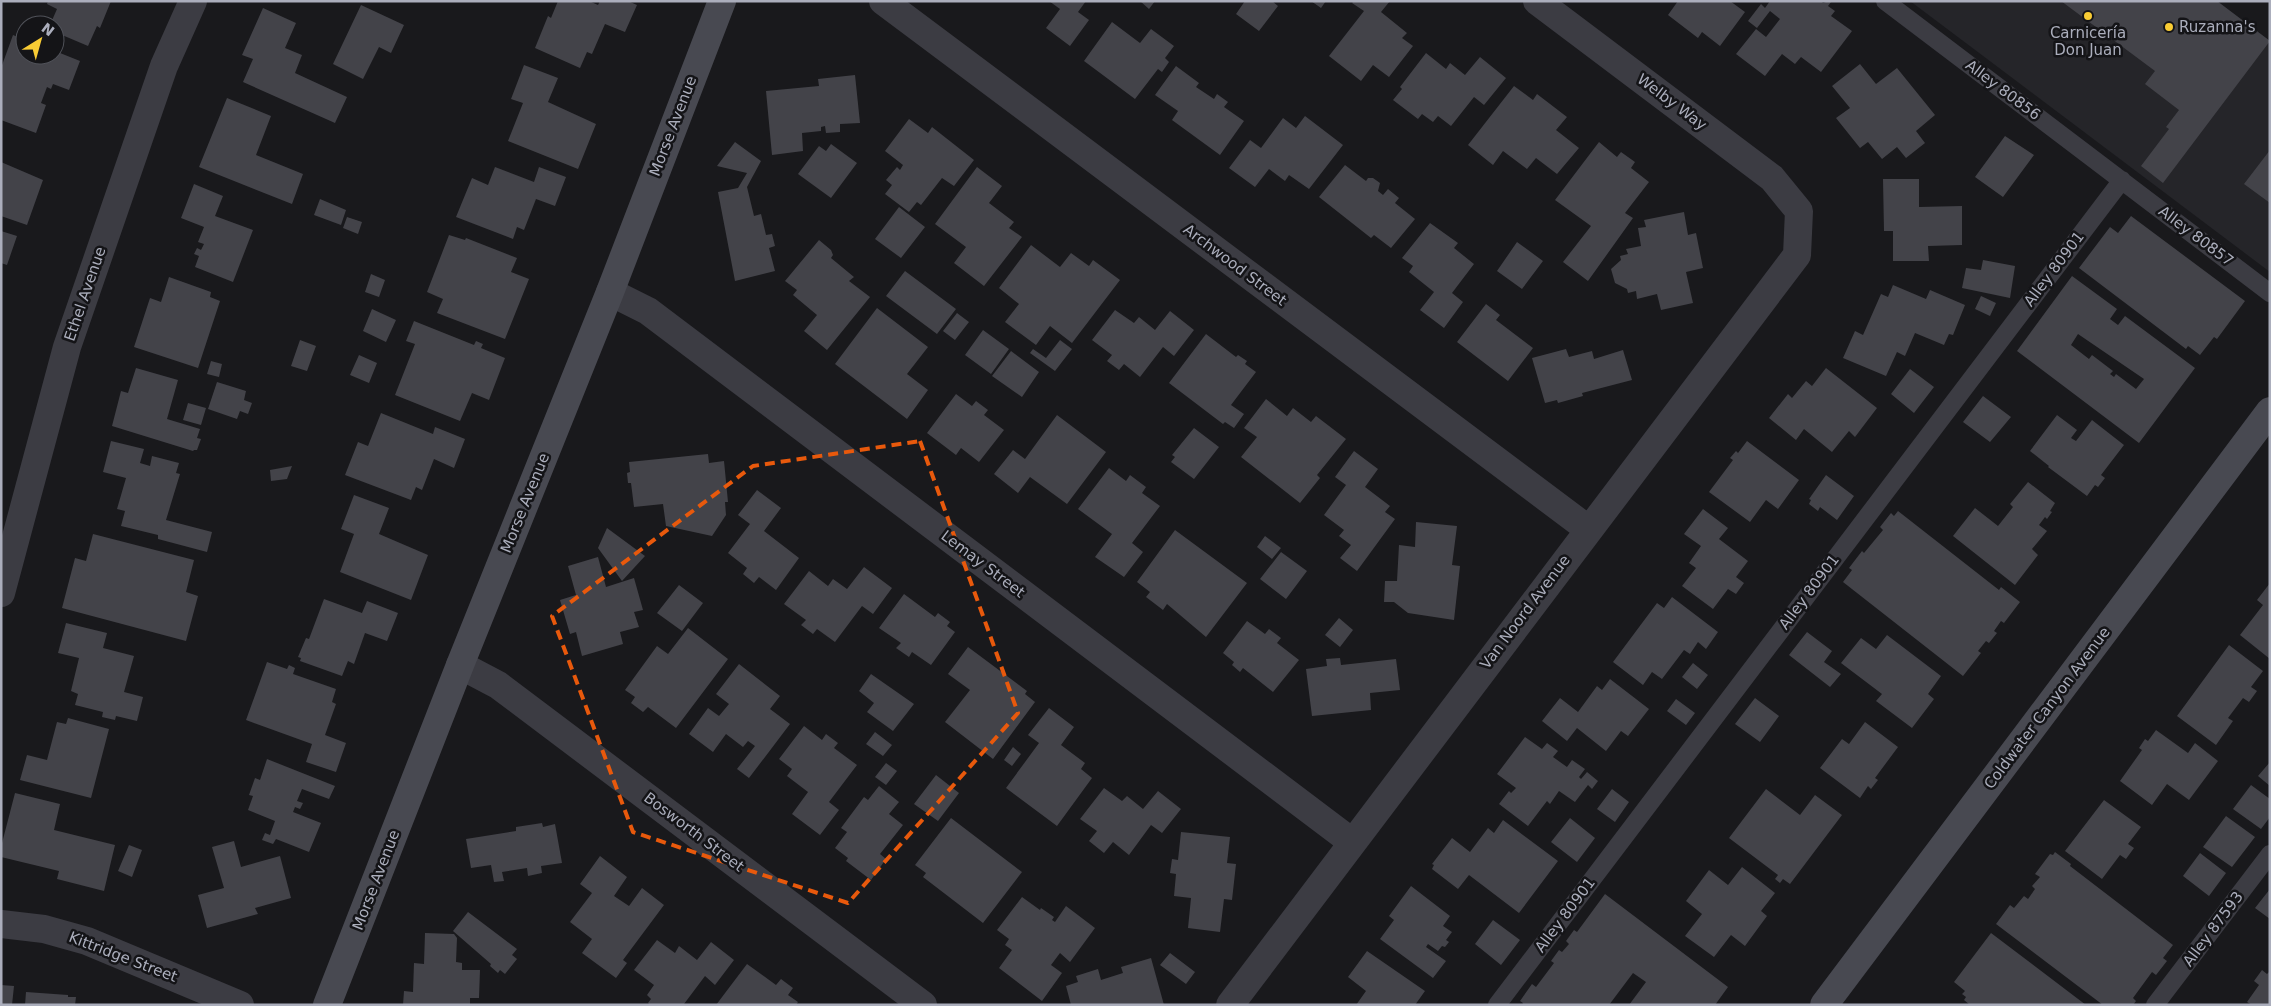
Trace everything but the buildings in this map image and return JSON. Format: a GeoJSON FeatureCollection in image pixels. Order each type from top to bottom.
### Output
{"type":"FeatureCollection","features":[{"type":"Feature","properties":{"kind":"street","name":"Ethel Avenue"},"geometry":{"type":"LineString","coordinates":[[1,594],[66,347],[164,66],[192,1]]}},
{"type":"Feature","properties":{"kind":"street","name":"Morse Avenue"},"geometry":{"type":"LineString","coordinates":[[327,1005],[460,665],[610,292],[722,1]]}},
{"type":"Feature","properties":{"kind":"street","name":"Archwood Street"},"geometry":{"type":"LineString","coordinates":[[883,1],[1588,529]]}},
{"type":"Feature","properties":{"kind":"street","name":"Welby Way"},"geometry":{"type":"LineString","coordinates":[[1537,1],[1772,178],[1799,211]]}},
{"type":"Feature","properties":{"kind":"street","name":"Van Noord Avenue"},"geometry":{"type":"LineString","coordinates":[[1230,1005],[1797,255],[1799,211]]}},
{"type":"Feature","properties":{"kind":"street","name":"Lemay Street"},"geometry":{"type":"LineString","coordinates":[[610,292],[656,317],[1352,842]]}},
{"type":"Feature","properties":{"kind":"street","name":"Coldwater Canyon Avenue"},"geometry":{"type":"LineString","coordinates":[[1824,1005],[2270,411]]}},
{"type":"Feature","properties":{"kind":"street","name":"Bosworth Street"},"geometry":{"type":"LineString","coordinates":[[460,665],[498,685],[923,1005]]}},
{"type":"Feature","properties":{"kind":"street","name":"Kittridge Street"},"geometry":{"type":"LineString","coordinates":[[1,924],[44,929],[87,941],[240,1005]]}},
{"type":"Feature","properties":{"kind":"lane","name":"Alley 80856"},"geometry":{"type":"LineString","coordinates":[[1885,1],[2122,180]]}},
{"type":"Feature","properties":{"kind":"lane","name":"Alley 80857"},"geometry":{"type":"LineString","coordinates":[[2122,180],[2270,293]]}},
{"type":"Feature","properties":{"kind":"lane","name":"Alley 80901"},"geometry":{"type":"LineString","coordinates":[[1497,1005],[2122,180]]}},
{"type":"Feature","properties":{"kind":"lane","name":"Alley 87593"},"geometry":{"type":"LineString","coordinates":[[2156,1005],[2270,854]]}},
{"type":"Feature","properties":{"kind":"highlighted area"},"geometry":{"type":"Polygon","coordinates":[[[920,441],[1018,713],[848,903],[633,832],[552,616],[753,466],[920,441]]]}},
{"type":"Feature","properties":{"kind":"shaded area"},"geometry":{"type":"Polygon","coordinates":[[[1910,1],[2217,1],[2270,41],[2270,272],[1910,1]]]}},
{"type":"Feature","properties":{"kind":"place","name":"Carnicería Don Juan"},"geometry":{"type":"Point","coordinates":[2088,16]}},
{"type":"Feature","properties":{"kind":"place","name":"Ruzanna's"},"geometry":{"type":"Point","coordinates":[2169,27]}}]}
